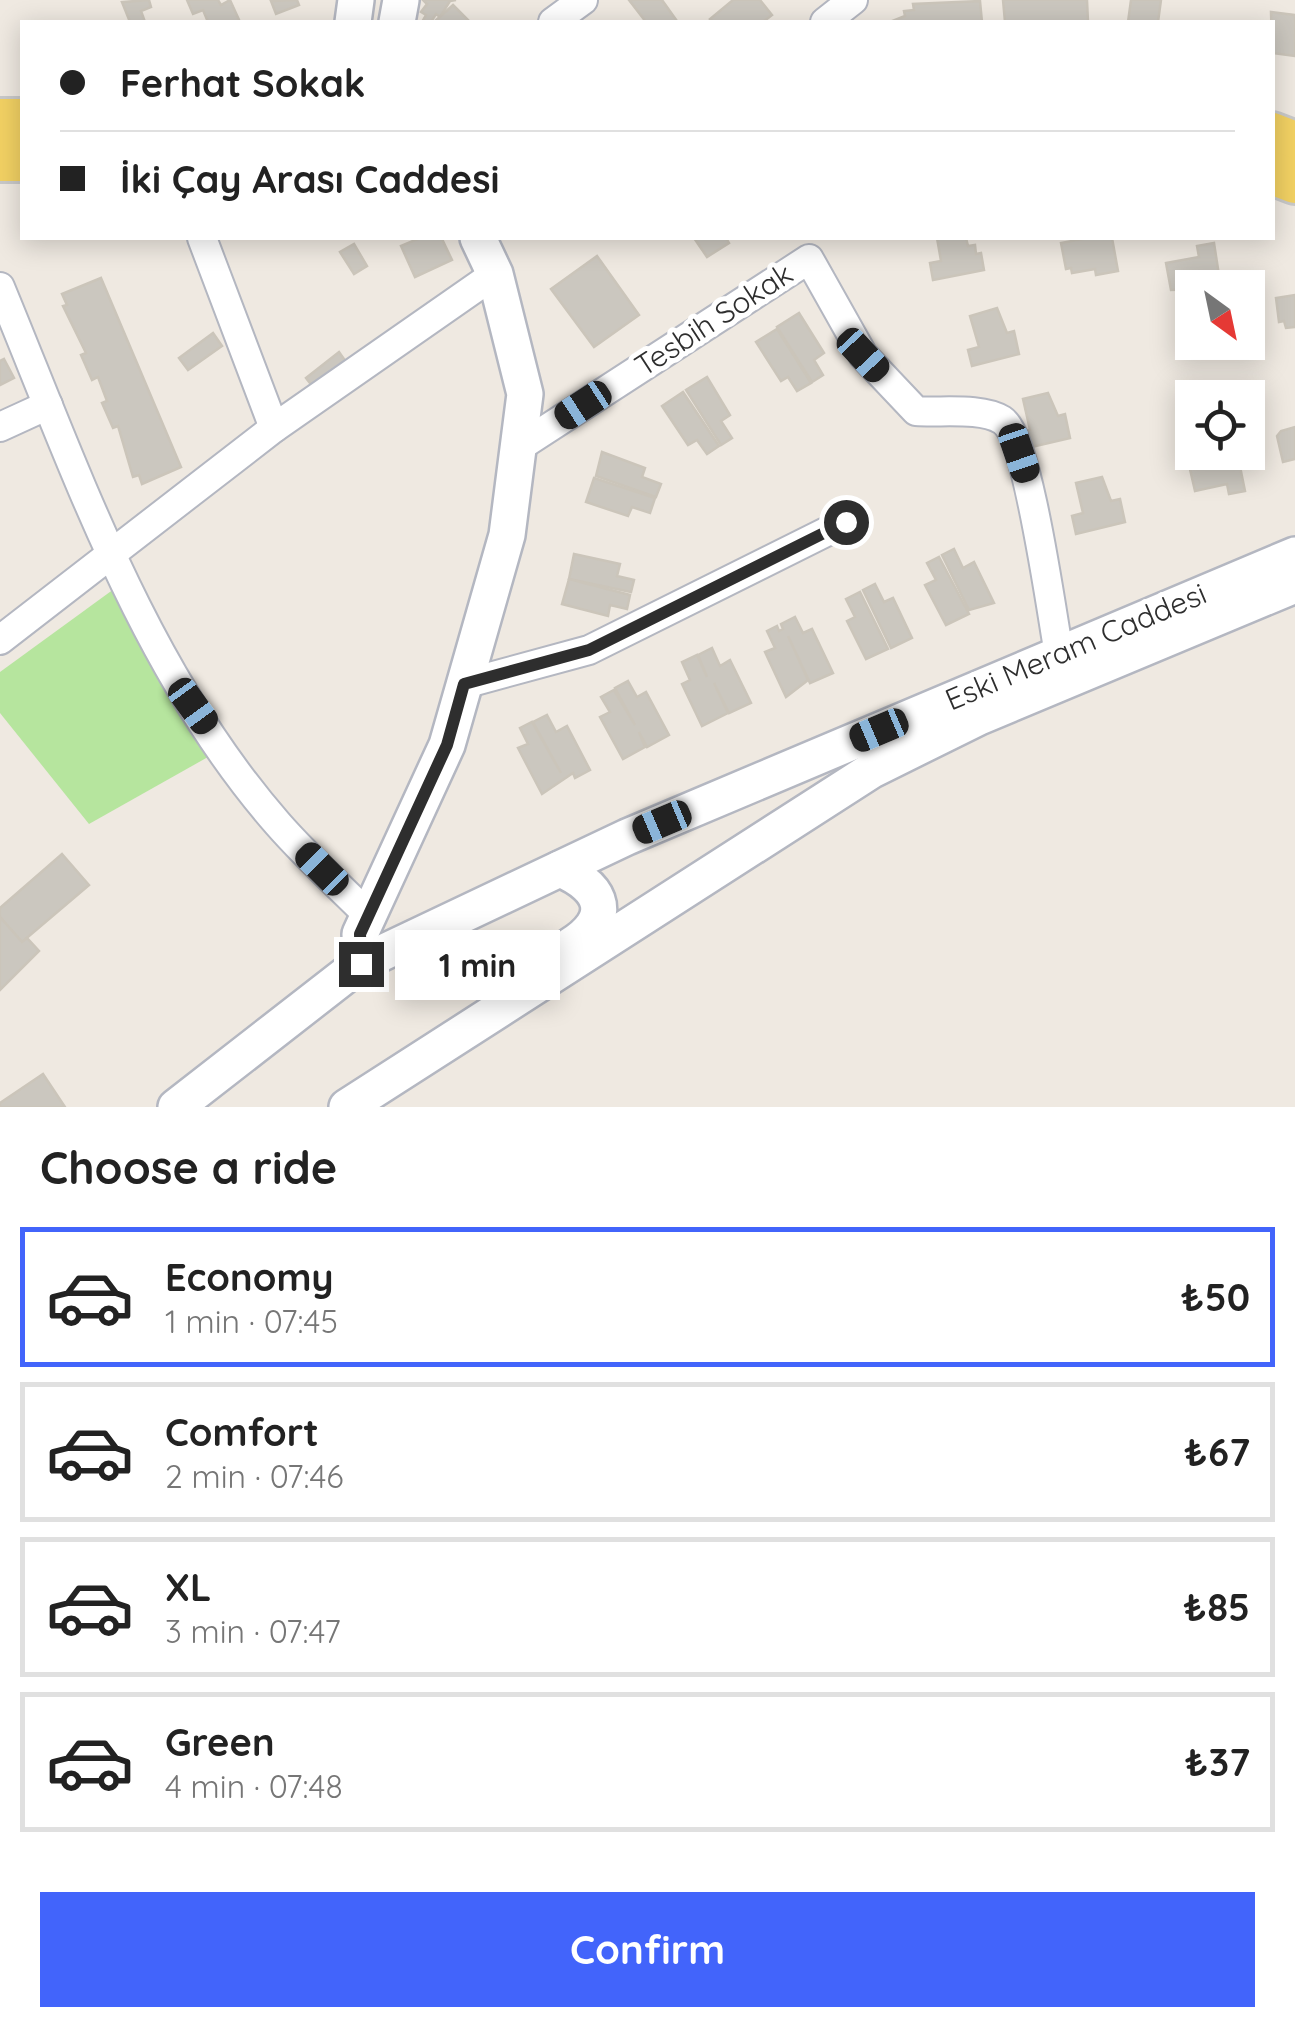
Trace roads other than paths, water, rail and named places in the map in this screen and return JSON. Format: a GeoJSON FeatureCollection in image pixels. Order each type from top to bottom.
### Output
{"type":"FeatureCollection","features":[{"type":"Feature","properties":{"kind":"street"},"geometry":{"type":"LineString","coordinates":[[555,20],[583,0]]}},
{"type":"Feature","properties":{"kind":"street"},"geometry":{"type":"LineString","coordinates":[[828,20],[853,0]]}},
{"type":"Feature","properties":{"kind":"street"},"geometry":{"type":"LineString","coordinates":[[203,240],[274,428]]}},
{"type":"Feature","properties":{"kind":"street"},"geometry":{"type":"LineString","coordinates":[[361,964],[360,934],[447,745],[507,535],[525,394],[495,274],[479,240]]}},
{"type":"Feature","properties":{"kind":"street","name":"Tesbih Sokak"},"geometry":{"type":"LineString","coordinates":[[518,447],[809,259],[863,355],[916,411],[988,416],[1003,420],[1012,431],[1027,474],[1059,654]]}},
{"type":"Feature","properties":{"kind":"street"},"geometry":{"type":"LineString","coordinates":[[0,640],[274,428],[495,274]]}},
{"type":"Feature","properties":{"kind":"street"},"geometry":{"type":"LineString","coordinates":[[0,287],[110,554],[193,706],[276,822],[368,915]]}},
{"type":"Feature","properties":{"kind":"street"},"geometry":{"type":"LineString","coordinates":[[0,427],[48,405]]}},
{"type":"Feature","properties":{"kind":"street"},"geometry":{"type":"LineString","coordinates":[[464,684],[589,650],[846,522]]}},
{"type":"Feature","properties":{"kind":"street","name":"Eski Meram Caddesi"},"geometry":{"type":"LineString","coordinates":[[176,1107],[361,964],[560,869],[1295,555]]}},
{"type":"Feature","properties":{"kind":"street","name":"Eski Meram Caddesi"},"geometry":{"type":"LineString","coordinates":[[359,1099],[872,770],[979,717],[1295,585]]}},
{"type":"Feature","properties":{"kind":"street"},"geometry":{"type":"LineString","coordinates":[[359,1099],[426,1038],[591,933],[600,916],[596,897],[586,880],[560,869]]}}]}
